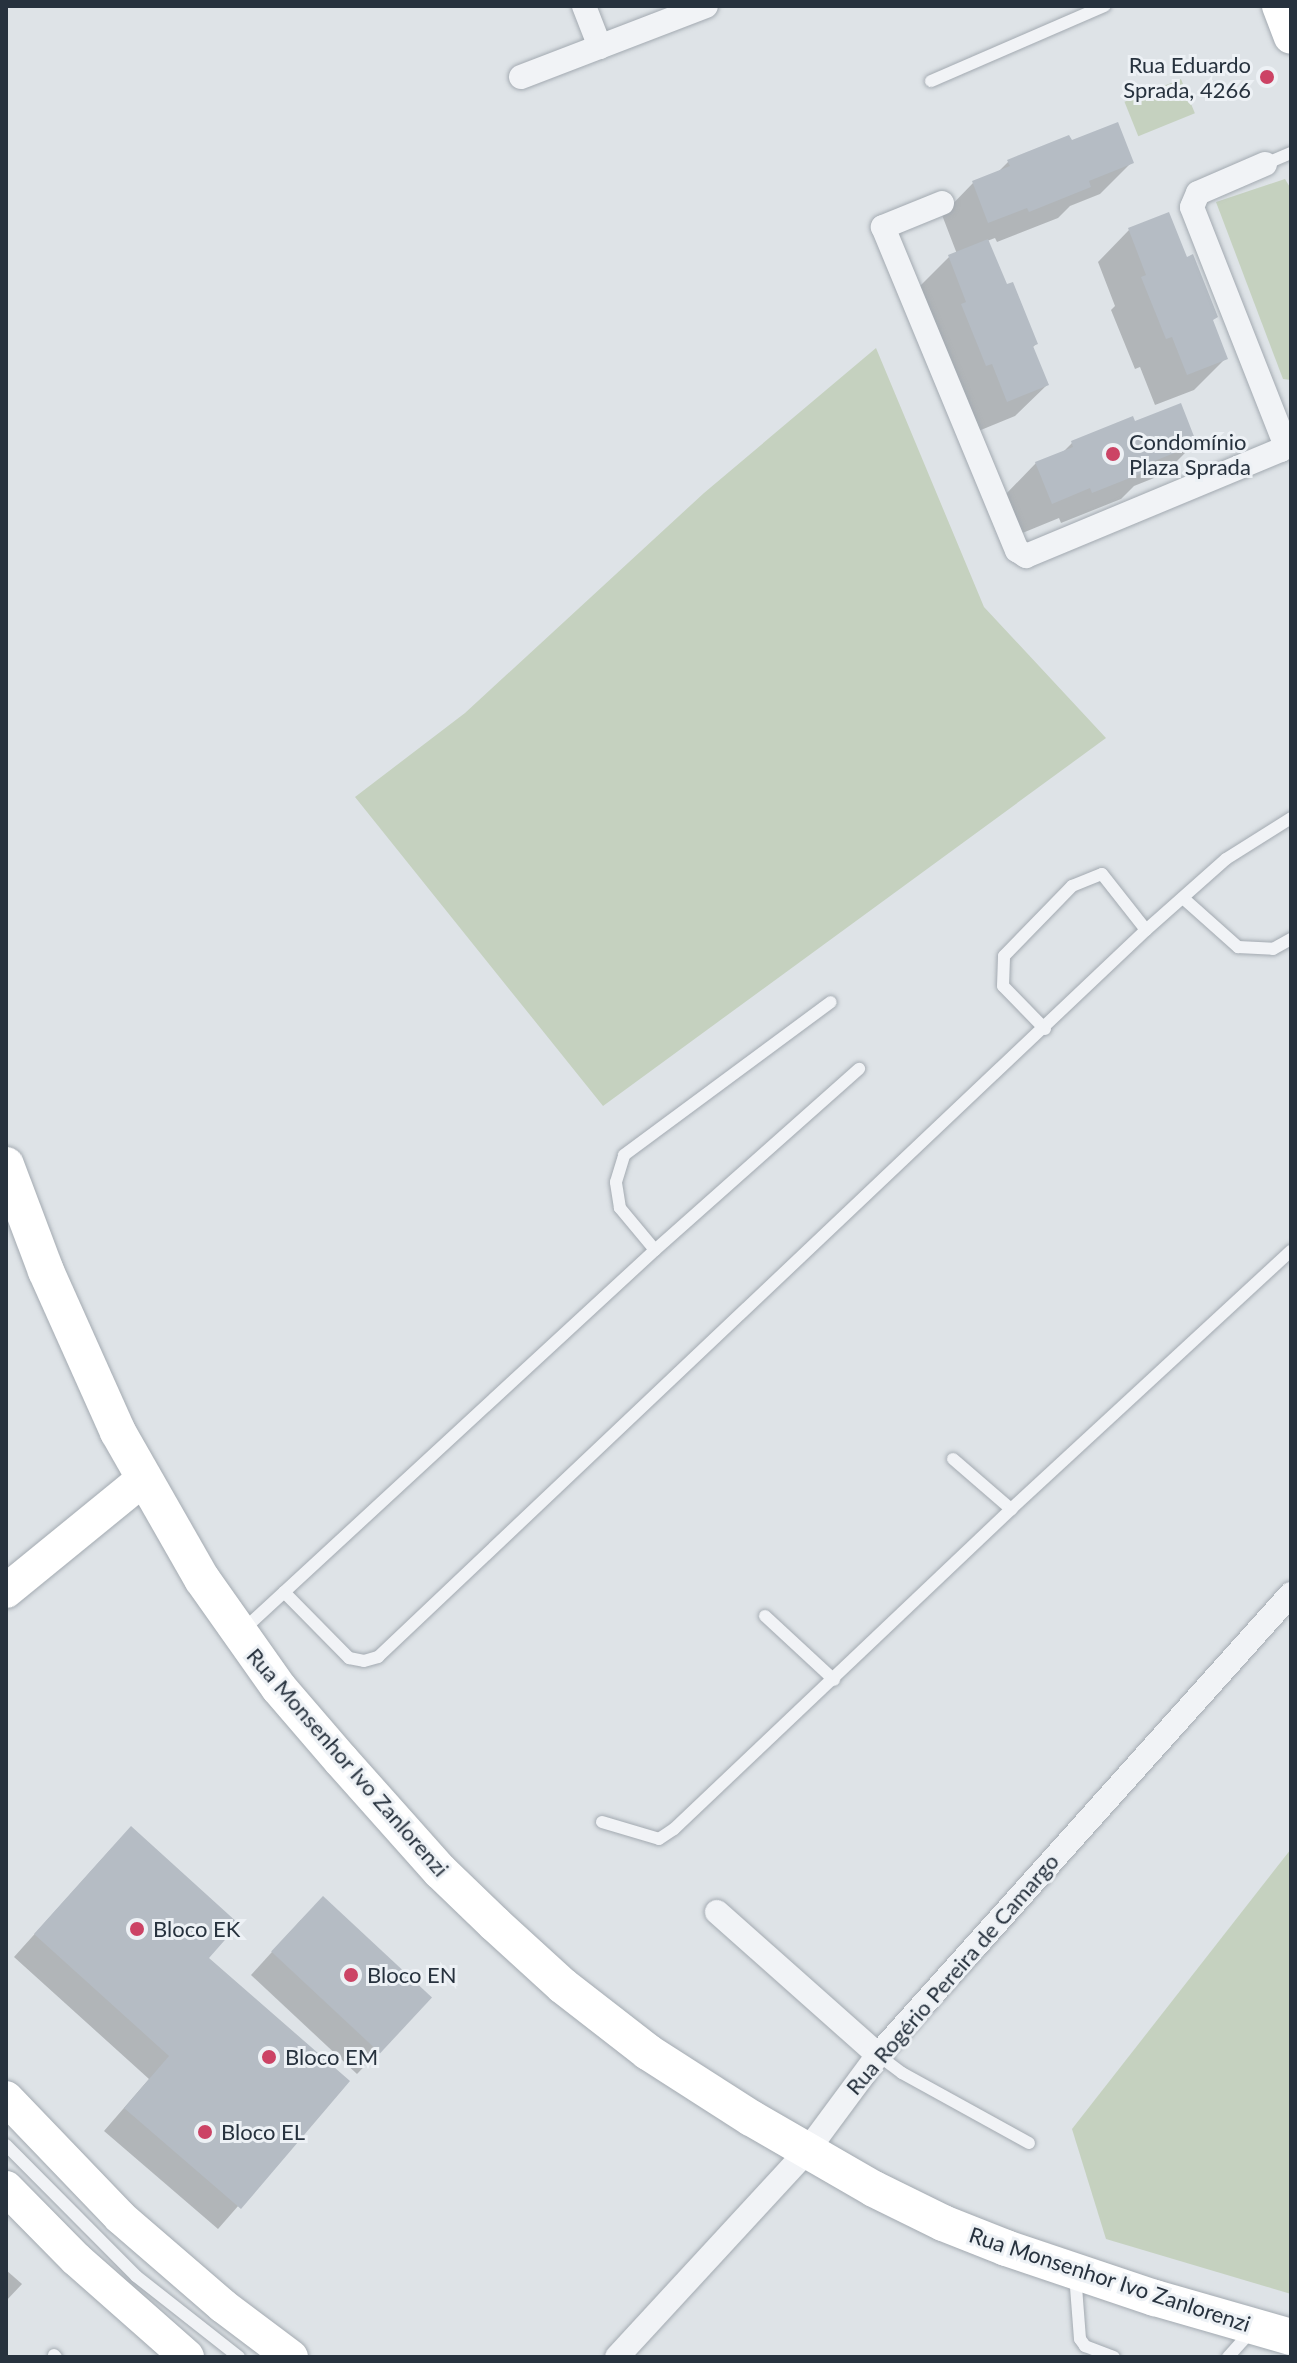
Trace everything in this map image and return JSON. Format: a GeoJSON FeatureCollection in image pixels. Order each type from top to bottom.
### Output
{"type":"FeatureCollection","features":[{"type":"Feature","properties":{"kind":"main road","name":"Rua Monsenhor Ivo Zanlorenzi"},"geometry":{"type":"LineString","coordinates":[[6,1165],[87,1366],[142,1480],[238,1634],[279,1688],[389,1817],[495,1924],[563,1986],[648,2052],[807,2151],[943,2223],[1075,2272],[1291,2337]]}},
{"type":"Feature","properties":{"kind":"street"},"geometry":{"type":"LineString","coordinates":[[584,6],[600,47]]}},
{"type":"Feature","properties":{"kind":"street"},"geometry":{"type":"LineString","coordinates":[[521,77],[706,6]]}},
{"type":"Feature","properties":{"kind":"street"},"geometry":{"type":"LineString","coordinates":[[1279,6],[1291,37]]}},
{"type":"Feature","properties":{"kind":"street"},"geometry":{"type":"LineString","coordinates":[[942,203],[883,227],[1017,550],[1026,556],[1281,450],[1284,441],[1192,207],[1198,193],[1265,164]]}},
{"type":"Feature","properties":{"kind":"street"},"geometry":{"type":"LineString","coordinates":[[6,1591],[142,1480]]}},
{"type":"Feature","properties":{"kind":"street","name":"Rua Rogério Pereira de Camargo"},"geometry":{"type":"LineString","coordinates":[[617,2357],[807,2151],[878,2055],[1291,1594]]}},
{"type":"Feature","properties":{"kind":"street"},"geometry":{"type":"LineString","coordinates":[[717,1912],[878,2055]]}},
{"type":"Feature","properties":{"kind":"street"},"geometry":{"type":"LineString","coordinates":[[6,2098],[120,2217],[223,2306],[291,2357]]}},
{"type":"Feature","properties":{"kind":"street"},"geometry":{"type":"LineString","coordinates":[[6,2188],[76,2259],[187,2357]]}},
{"type":"Feature","properties":{"kind":"lane"},"geometry":{"type":"LineString","coordinates":[[931,81],[1104,6]]}},
{"type":"Feature","properties":{"kind":"lane"},"geometry":{"type":"LineString","coordinates":[[1265,164],[1291,153]]}},
{"type":"Feature","properties":{"kind":"lane"},"geometry":{"type":"LineString","coordinates":[[284,1592],[349,1658],[364,1661],[378,1657],[1045,1029],[1146,930],[1226,859],[1291,818]]}},
{"type":"Feature","properties":{"kind":"lane"},"geometry":{"type":"LineString","coordinates":[[1045,1029],[1003,986],[1004,956],[1072,886],[1102,874],[1146,930]]}},
{"type":"Feature","properties":{"kind":"lane"},"geometry":{"type":"LineString","coordinates":[[1183,898],[1238,947],[1273,949],[1291,939]]}},
{"type":"Feature","properties":{"kind":"lane"},"geometry":{"type":"LineString","coordinates":[[655,1250],[620,1208],[616,1182],[624,1155],[831,1002]]}},
{"type":"Feature","properties":{"kind":"lane"},"geometry":{"type":"LineString","coordinates":[[238,1634],[655,1250],[859,1069]]}},
{"type":"Feature","properties":{"kind":"lane"},"geometry":{"type":"LineString","coordinates":[[602,1822],[659,1839],[674,1829],[1011,1509],[1291,1251]]}},
{"type":"Feature","properties":{"kind":"lane"},"geometry":{"type":"LineString","coordinates":[[953,1459],[1011,1509]]}},
{"type":"Feature","properties":{"kind":"lane"},"geometry":{"type":"LineString","coordinates":[[765,1616],[834,1680]]}},
{"type":"Feature","properties":{"kind":"lane"},"geometry":{"type":"LineString","coordinates":[[878,2055],[902,2073],[1029,2143]]}},
{"type":"Feature","properties":{"kind":"lane"},"geometry":{"type":"LineString","coordinates":[[6,2145],[136,2276],[239,2357]]}},
{"type":"Feature","properties":{"kind":"lane"},"geometry":{"type":"LineString","coordinates":[[1075,2272],[1080,2339],[1085,2346],[1114,2357]]}},
{"type":"Feature","properties":{"kind":"lane"},"geometry":{"type":"LineString","coordinates":[[1228,2357],[1255,2327]]}},
{"type":"Feature","properties":{"kind":"green space"},"geometry":{"type":"Polygon","coordinates":[[[1181,79],[1195,113],[1138,136],[1124,102],[1181,79]]]}},
{"type":"Feature","properties":{"kind":"green space"},"geometry":{"type":"Polygon","coordinates":[[[1285,179],[1291,189],[1291,380],[1283,379],[1216,202],[1285,179]]]}},
{"type":"Feature","properties":{"kind":"green space"},"geometry":{"type":"Polygon","coordinates":[[[876,348],[984,607],[1106,738],[603,1106],[355,797],[465,713],[704,493],[876,348]]]}},
{"type":"Feature","properties":{"kind":"green space"},"geometry":{"type":"Polygon","coordinates":[[[1291,1849],[1291,2294],[1106,2239],[1072,2129],[1291,1849]]]}},
{"type":"Feature","properties":{"kind":"building"},"geometry":{"type":"Polygon","coordinates":[[[1118,122],[1134,163],[1089,181],[1091,187],[1029,212],[1027,208],[988,223],[972,181],[1010,166],[1007,160],[1069,135],[1072,140],[1118,122]]]}},
{"type":"Feature","properties":{"kind":"building","name":"Condomínio Plaza Sprada"},"geometry":{"type":"Polygon","coordinates":[[[1169,212],[1187,257],[1193,254],[1218,317],[1213,320],[1228,359],[1187,375],[1172,337],[1166,339],[1141,277],[1146,275],[1128,228],[1169,212]]]}},
{"type":"Feature","properties":{"kind":"building"},"geometry":{"type":"Polygon","coordinates":[[[988,239],[1007,284],[1013,282],[1038,344],[1033,346],[1049,385],[1007,402],[992,364],[986,366],[961,304],[966,302],[948,255],[988,239]]]}},
{"type":"Feature","properties":{"kind":"building","name":"Condomínio Plaza Sprada"},"geometry":{"type":"Polygon","coordinates":[[[1181,403],[1197,444],[1152,462],[1155,468],[1092,493],[1090,488],[1052,504],[1035,462],[1073,447],[1071,441],[1133,416],[1135,421],[1181,403]]]}},
{"type":"Feature","properties":{"kind":"building"},"geometry":{"type":"Polygon","coordinates":[[[131,1826],[239,1924],[209,1958],[350,2081],[241,2209],[124,2108],[169,2056],[34,1934],[131,1826]]]}},
{"type":"Feature","properties":{"kind":"building","name":"Bloco EN"},"geometry":{"type":"Polygon","coordinates":[[[323,1896],[432,1998],[380,2053],[271,1952],[323,1896]]]}},
{"type":"Feature","properties":{"kind":"place","name":"Rua Eduardo Sprada, 4266"},"geometry":{"type":"Point","coordinates":[1267,77]}},
{"type":"Feature","properties":{"kind":"place","name":"Condomínio Plaza Sprada"},"geometry":{"type":"Point","coordinates":[1113,454]}},
{"type":"Feature","properties":{"kind":"place","name":"Bloco EK"},"geometry":{"type":"Point","coordinates":[137,1929]}},
{"type":"Feature","properties":{"kind":"place","name":"Bloco EN"},"geometry":{"type":"Point","coordinates":[351,1975]}},
{"type":"Feature","properties":{"kind":"place","name":"Bloco EM"},"geometry":{"type":"Point","coordinates":[269,2057]}},
{"type":"Feature","properties":{"kind":"place","name":"Bloco EL"},"geometry":{"type":"Point","coordinates":[205,2132]}}]}
